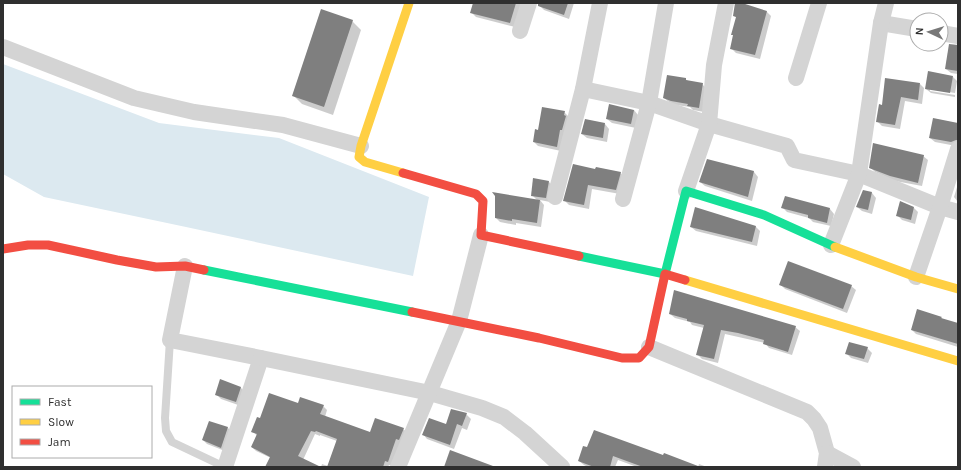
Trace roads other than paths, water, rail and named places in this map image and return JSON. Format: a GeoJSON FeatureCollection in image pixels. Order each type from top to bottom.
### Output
{"type":"FeatureCollection","features":[{"type":"Feature","properties":{"kind":"street"},"geometry":{"type":"LineString","coordinates":[[398,467],[459,321],[481,235],[483,201],[476,194],[365,162],[359,157],[361,146],[408,3]]}},
{"type":"Feature","properties":{"kind":"street"},"geometry":{"type":"LineString","coordinates":[[520,31],[529,3]]}},
{"type":"Feature","properties":{"kind":"street"},"geometry":{"type":"LineString","coordinates":[[555,197],[583,89],[600,3]]}},
{"type":"Feature","properties":{"kind":"street"},"geometry":{"type":"LineString","coordinates":[[623,199],[649,103],[666,3]]}},
{"type":"Feature","properties":{"kind":"street"},"geometry":{"type":"LineString","coordinates":[[3,250],[28,246],[48,245],[156,267],[185,266],[540,338],[622,358],[639,358],[649,347],[665,274],[686,191],[709,124],[714,65],[726,3]]}},
{"type":"Feature","properties":{"kind":"street"},"geometry":{"type":"LineString","coordinates":[[796,78],[819,3]]}},
{"type":"Feature","properties":{"kind":"street"},"geometry":{"type":"LineString","coordinates":[[831,245],[859,174],[881,23],[886,3]]}},
{"type":"Feature","properties":{"kind":"street"},"geometry":{"type":"LineString","coordinates":[[881,23],[909,28]]}},
{"type":"Feature","properties":{"kind":"street"},"geometry":{"type":"LineString","coordinates":[[3,47],[134,98],[194,112],[283,125],[361,146]]}},
{"type":"Feature","properties":{"kind":"street"},"geometry":{"type":"LineString","coordinates":[[583,89],[649,103],[709,124],[787,146],[794,160],[859,174],[940,207],[958,212]]}},
{"type":"Feature","properties":{"kind":"street"},"geometry":{"type":"LineString","coordinates":[[916,277],[958,151]]}},
{"type":"Feature","properties":{"kind":"street"},"geometry":{"type":"LineString","coordinates":[[686,191],[764,215],[831,245],[916,277],[958,289]]}},
{"type":"Feature","properties":{"kind":"street"},"geometry":{"type":"LineString","coordinates":[[481,235],[665,274],[958,361]]}},
{"type":"Feature","properties":{"kind":"street"},"geometry":{"type":"LineString","coordinates":[[185,266],[170,340],[430,393],[482,408],[504,417],[526,433],[562,467]]}},
{"type":"Feature","properties":{"kind":"street"},"geometry":{"type":"LineString","coordinates":[[649,347],[807,412],[820,428],[826,460],[853,467]]}},
{"type":"Feature","properties":{"kind":"street"},"geometry":{"type":"LineString","coordinates":[[225,467],[261,358]]}},
{"type":"Feature","properties":{"kind":"lane"},"geometry":{"type":"LineString","coordinates":[[170,340],[165,418],[166,431],[172,442],[225,467]]}}]}
